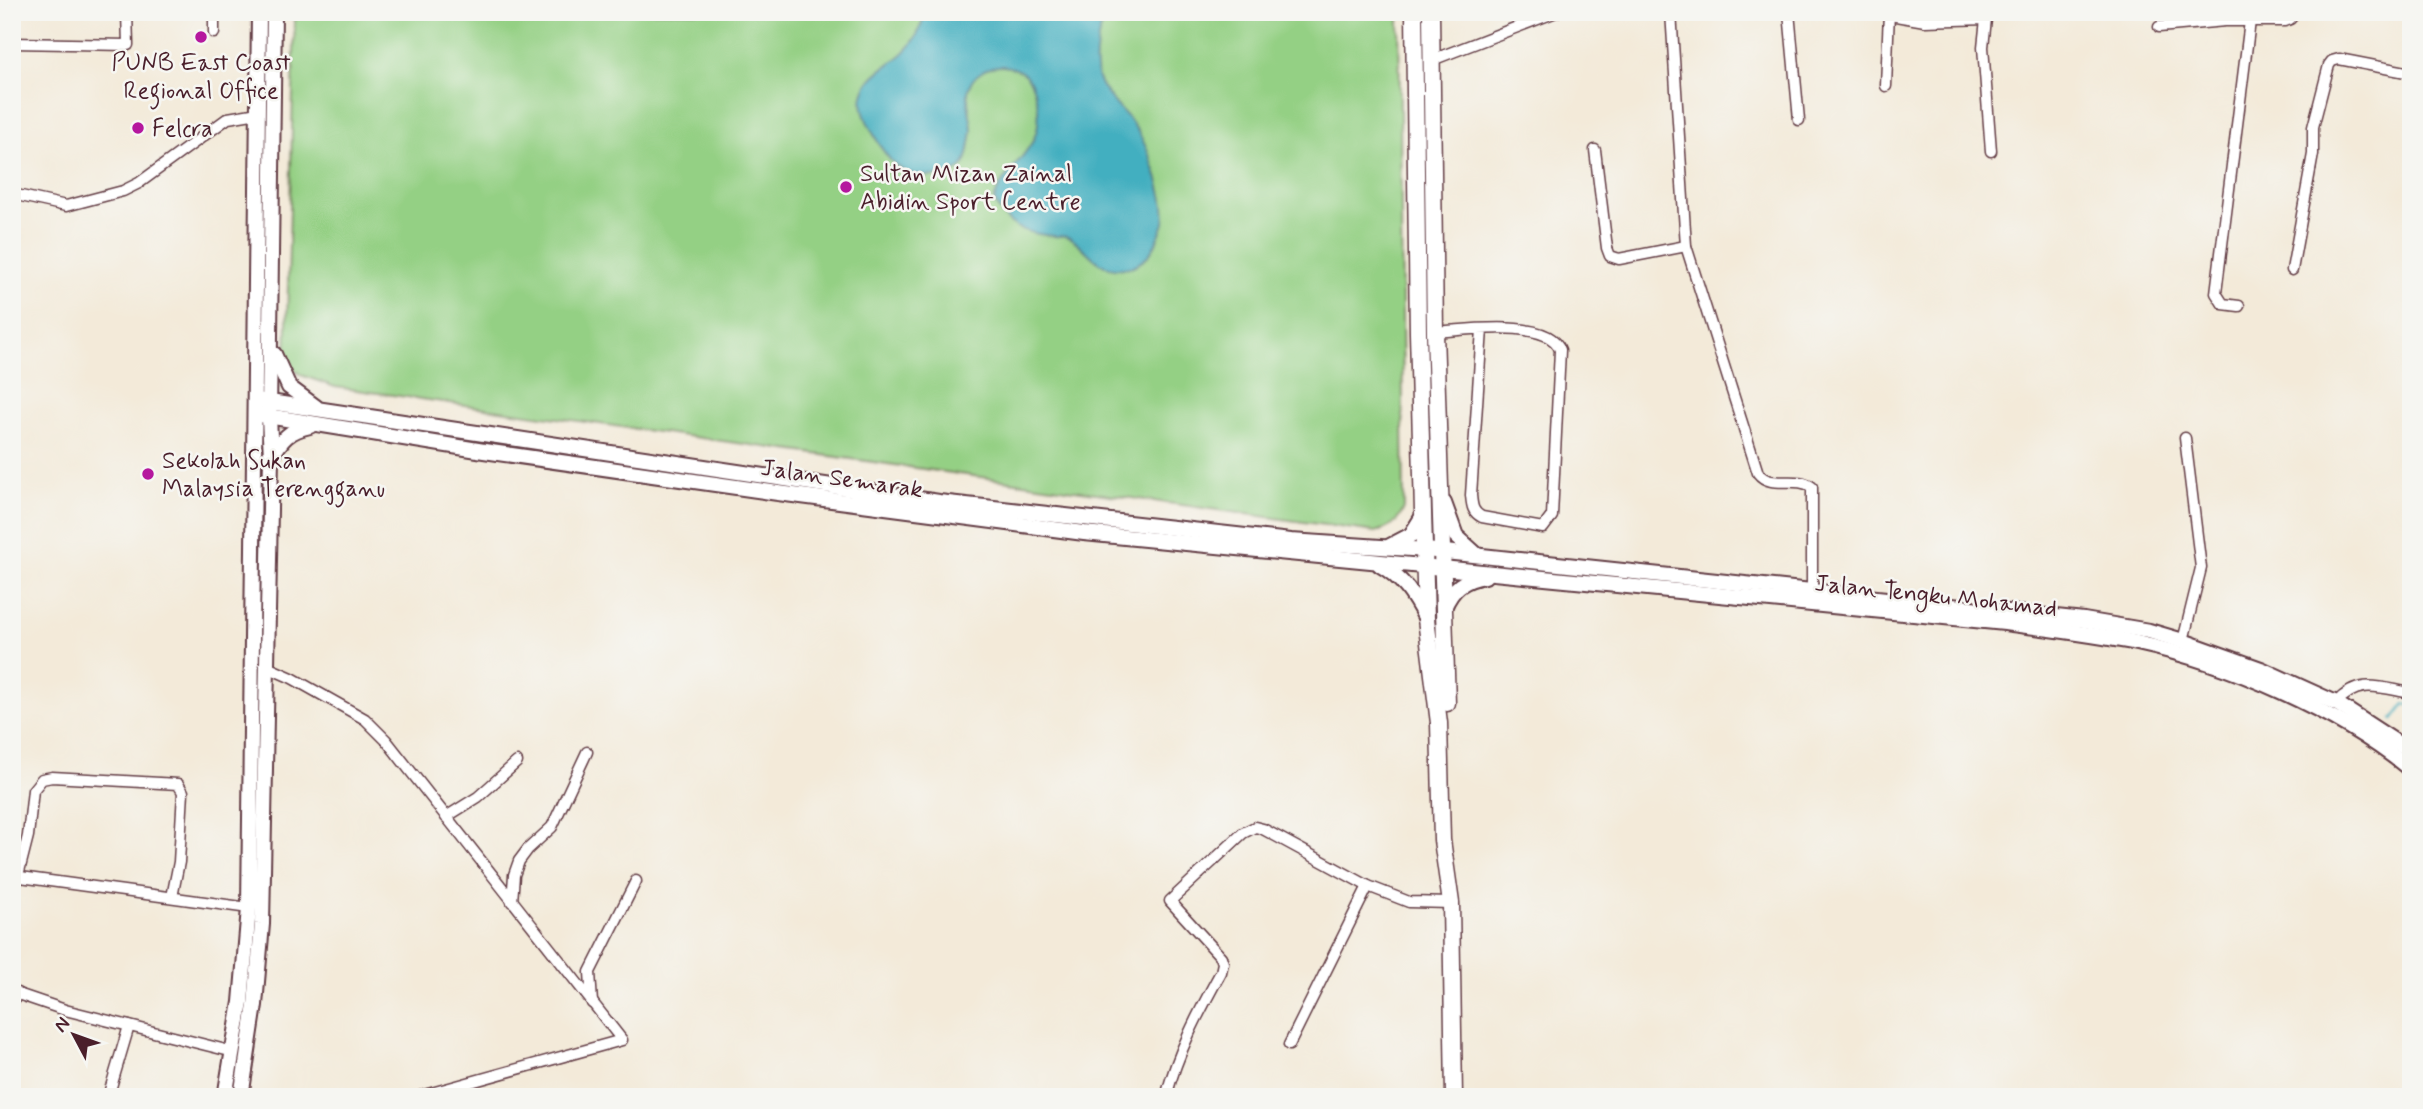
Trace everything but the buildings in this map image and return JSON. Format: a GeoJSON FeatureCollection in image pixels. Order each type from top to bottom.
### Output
{"type":"FeatureCollection","features":[{"type":"Feature","properties":{"kind":"main road"},"geometry":{"type":"LineString","coordinates":[[225,1097],[241,1002],[249,908],[263,408],[259,12]]}},
{"type":"Feature","properties":{"kind":"main road"},"geometry":{"type":"LineString","coordinates":[[241,1097],[260,965],[271,457],[263,408],[270,346],[274,12]]}},
{"type":"Feature","properties":{"kind":"main road"},"geometry":{"type":"LineString","coordinates":[[1414,12],[1418,333],[1426,619],[1440,723],[1442,840],[1450,898]]}},
{"type":"Feature","properties":{"kind":"main road"},"geometry":{"type":"LineString","coordinates":[[1431,12],[1435,332],[1452,839],[1450,898],[1454,1097]]}},
{"type":"Feature","properties":{"kind":"main road"},"geometry":{"type":"LineString","coordinates":[[270,346],[289,387],[320,418],[286,435],[271,457]]}},
{"type":"Feature","properties":{"kind":"main road","name":"Jalan Semarak"},"geometry":{"type":"LineString","coordinates":[[263,408],[778,493],[1084,533],[1426,566]]}},
{"type":"Feature","properties":{"kind":"main road","name":"Jalan Semarak"},"geometry":{"type":"LineString","coordinates":[[320,418],[939,502],[1291,541],[1426,550]]}},
{"type":"Feature","properties":{"kind":"main road"},"geometry":{"type":"LineString","coordinates":[[1440,492],[1456,536],[1479,556]]}},
{"type":"Feature","properties":{"kind":"main road"},"geometry":{"type":"LineString","coordinates":[[1385,547],[1400,543],[1411,535],[1424,514]]}},
{"type":"Feature","properties":{"kind":"main road","name":"Jalan Tengku Mohamad"},"geometry":{"type":"LineString","coordinates":[[1426,550],[1443,560],[1507,573],[2005,623],[2119,640],[2186,656],[2227,670],[2411,752]]}},
{"type":"Feature","properties":{"kind":"main road","name":"Jalan Tengku Mohamad"},"geometry":{"type":"LineString","coordinates":[[1426,566],[1443,560],[1479,556],[2084,620],[2149,631],[2261,669],[2336,703],[2384,741],[2411,769]]}},
{"type":"Feature","properties":{"kind":"main road"},"geometry":{"type":"LineString","coordinates":[[1375,562],[1404,583],[1426,619]]}},
{"type":"Feature","properties":{"kind":"main road"},"geometry":{"type":"LineString","coordinates":[[1444,608],[1451,593],[1465,581],[1507,573]]}},
{"type":"Feature","properties":{"kind":"street"},"geometry":{"type":"LineString","coordinates":[[12,43],[128,45],[127,12]]}},
{"type":"Feature","properties":{"kind":"street"},"geometry":{"type":"LineString","coordinates":[[214,12],[214,33]]}},
{"type":"Feature","properties":{"kind":"street"},"geometry":{"type":"LineString","coordinates":[[1432,60],[1556,12]]}},
{"type":"Feature","properties":{"kind":"street"},"geometry":{"type":"LineString","coordinates":[[1671,12],[1686,246],[1758,473],[1770,482],[1802,482],[1812,486],[1812,591]]}},
{"type":"Feature","properties":{"kind":"street"},"geometry":{"type":"LineString","coordinates":[[1789,12],[1799,120]]}},
{"type":"Feature","properties":{"kind":"street"},"geometry":{"type":"LineString","coordinates":[[2159,27],[2286,20],[2296,12]]}},
{"type":"Feature","properties":{"kind":"street"},"geometry":{"type":"LineString","coordinates":[[1886,86],[1889,14],[1925,21],[1987,15],[1983,47],[1991,151]]}},
{"type":"Feature","properties":{"kind":"street"},"geometry":{"type":"LineString","coordinates":[[2239,306],[2223,304],[2216,293],[2250,21]]}},
{"type":"Feature","properties":{"kind":"street"},"geometry":{"type":"LineString","coordinates":[[2292,270],[2313,154],[2313,127],[2329,65],[2339,59],[2411,73]]}},
{"type":"Feature","properties":{"kind":"street"},"geometry":{"type":"LineString","coordinates":[[12,194],[66,206],[123,191],[139,183],[228,118],[258,113]]}},
{"type":"Feature","properties":{"kind":"street"},"geometry":{"type":"LineString","coordinates":[[1595,150],[1610,256],[1619,259],[1686,246]]}},
{"type":"Feature","properties":{"kind":"street"},"geometry":{"type":"LineString","coordinates":[[1418,333],[1482,329],[1509,328],[1546,334],[1558,344],[1560,350],[1552,516],[1543,528],[1482,517],[1472,508],[1482,329]]}},
{"type":"Feature","properties":{"kind":"street"},"geometry":{"type":"LineString","coordinates":[[2183,641],[2201,568],[2185,438]]}},
{"type":"Feature","properties":{"kind":"street"},"geometry":{"type":"LineString","coordinates":[[267,667],[365,719],[386,740],[622,1040],[416,1097]]}},
{"type":"Feature","properties":{"kind":"street"},"geometry":{"type":"LineString","coordinates":[[2336,703],[2348,691],[2361,686],[2411,693]]}},
{"type":"Feature","properties":{"kind":"street"},"geometry":{"type":"LineString","coordinates":[[512,902],[514,875],[519,861],[552,827],[587,752]]}},
{"type":"Feature","properties":{"kind":"street"},"geometry":{"type":"LineString","coordinates":[[446,817],[478,797],[517,762]]}},
{"type":"Feature","properties":{"kind":"street"},"geometry":{"type":"LineString","coordinates":[[12,899],[15,876],[28,836],[33,790],[43,779],[52,777],[178,784],[183,792],[179,862],[172,897]]}},
{"type":"Feature","properties":{"kind":"street"},"geometry":{"type":"LineString","coordinates":[[1166,1097],[1176,1061],[1193,1022],[1222,972],[1223,963],[1221,957],[1170,901],[1242,833],[1255,827],[1272,834],[1368,886],[1409,902],[1450,898]]}},
{"type":"Feature","properties":{"kind":"street"},"geometry":{"type":"LineString","coordinates":[[15,876],[249,908]]}},
{"type":"Feature","properties":{"kind":"street"},"geometry":{"type":"LineString","coordinates":[[592,1003],[590,972],[636,881]]}},
{"type":"Feature","properties":{"kind":"street"},"geometry":{"type":"LineString","coordinates":[[1289,1045],[1368,886]]}},
{"type":"Feature","properties":{"kind":"street"},"geometry":{"type":"LineString","coordinates":[[12,1004],[15,993],[65,1010],[234,1052]]}},
{"type":"Feature","properties":{"kind":"street"},"geometry":{"type":"LineString","coordinates":[[108,1097],[129,1026]]}},
{"type":"Feature","properties":{"kind":"green space","name":"Sultan Mizan Zainal Abidin Sport Centre"},"geometry":{"type":"Polygon","coordinates":[[[295,12],[1399,12],[1402,513],[1393,524],[1375,532],[335,387],[301,375],[286,363],[295,12]]]}},
{"type":"Feature","properties":{"kind":"water"},"geometry":{"type":"Polygon","coordinates":[[[925,12],[1105,12],[1096,56],[1099,81],[1144,143],[1163,200],[1164,223],[1147,257],[1134,266],[1105,266],[1072,239],[1025,231],[1004,217],[994,200],[1007,175],[1031,144],[1039,119],[1031,83],[1024,74],[1015,69],[1002,66],[989,68],[971,83],[968,97],[972,133],[967,157],[961,168],[941,175],[923,176],[903,170],[889,158],[866,118],[862,105],[863,95],[871,79],[913,42],[925,12]]]}},
{"type":"Feature","properties":{"kind":"waterway"},"geometry":{"type":"LineString","coordinates":[[2393,720],[2405,704],[2411,704]]}},
{"type":"Feature","properties":{"kind":"place","name":"PUNB East Coast Regional Office"},"geometry":{"type":"Point","coordinates":[201,37]}},
{"type":"Feature","properties":{"kind":"place","name":"Felcra"},"geometry":{"type":"Point","coordinates":[138,128]}},
{"type":"Feature","properties":{"kind":"place","name":"Sultan Mizan Zainal Abidin Sport Centre"},"geometry":{"type":"Point","coordinates":[846,187]}},
{"type":"Feature","properties":{"kind":"place","name":"Sekolah Sukan Malaysia Terengganu"},"geometry":{"type":"Point","coordinates":[148,474]}}]}
